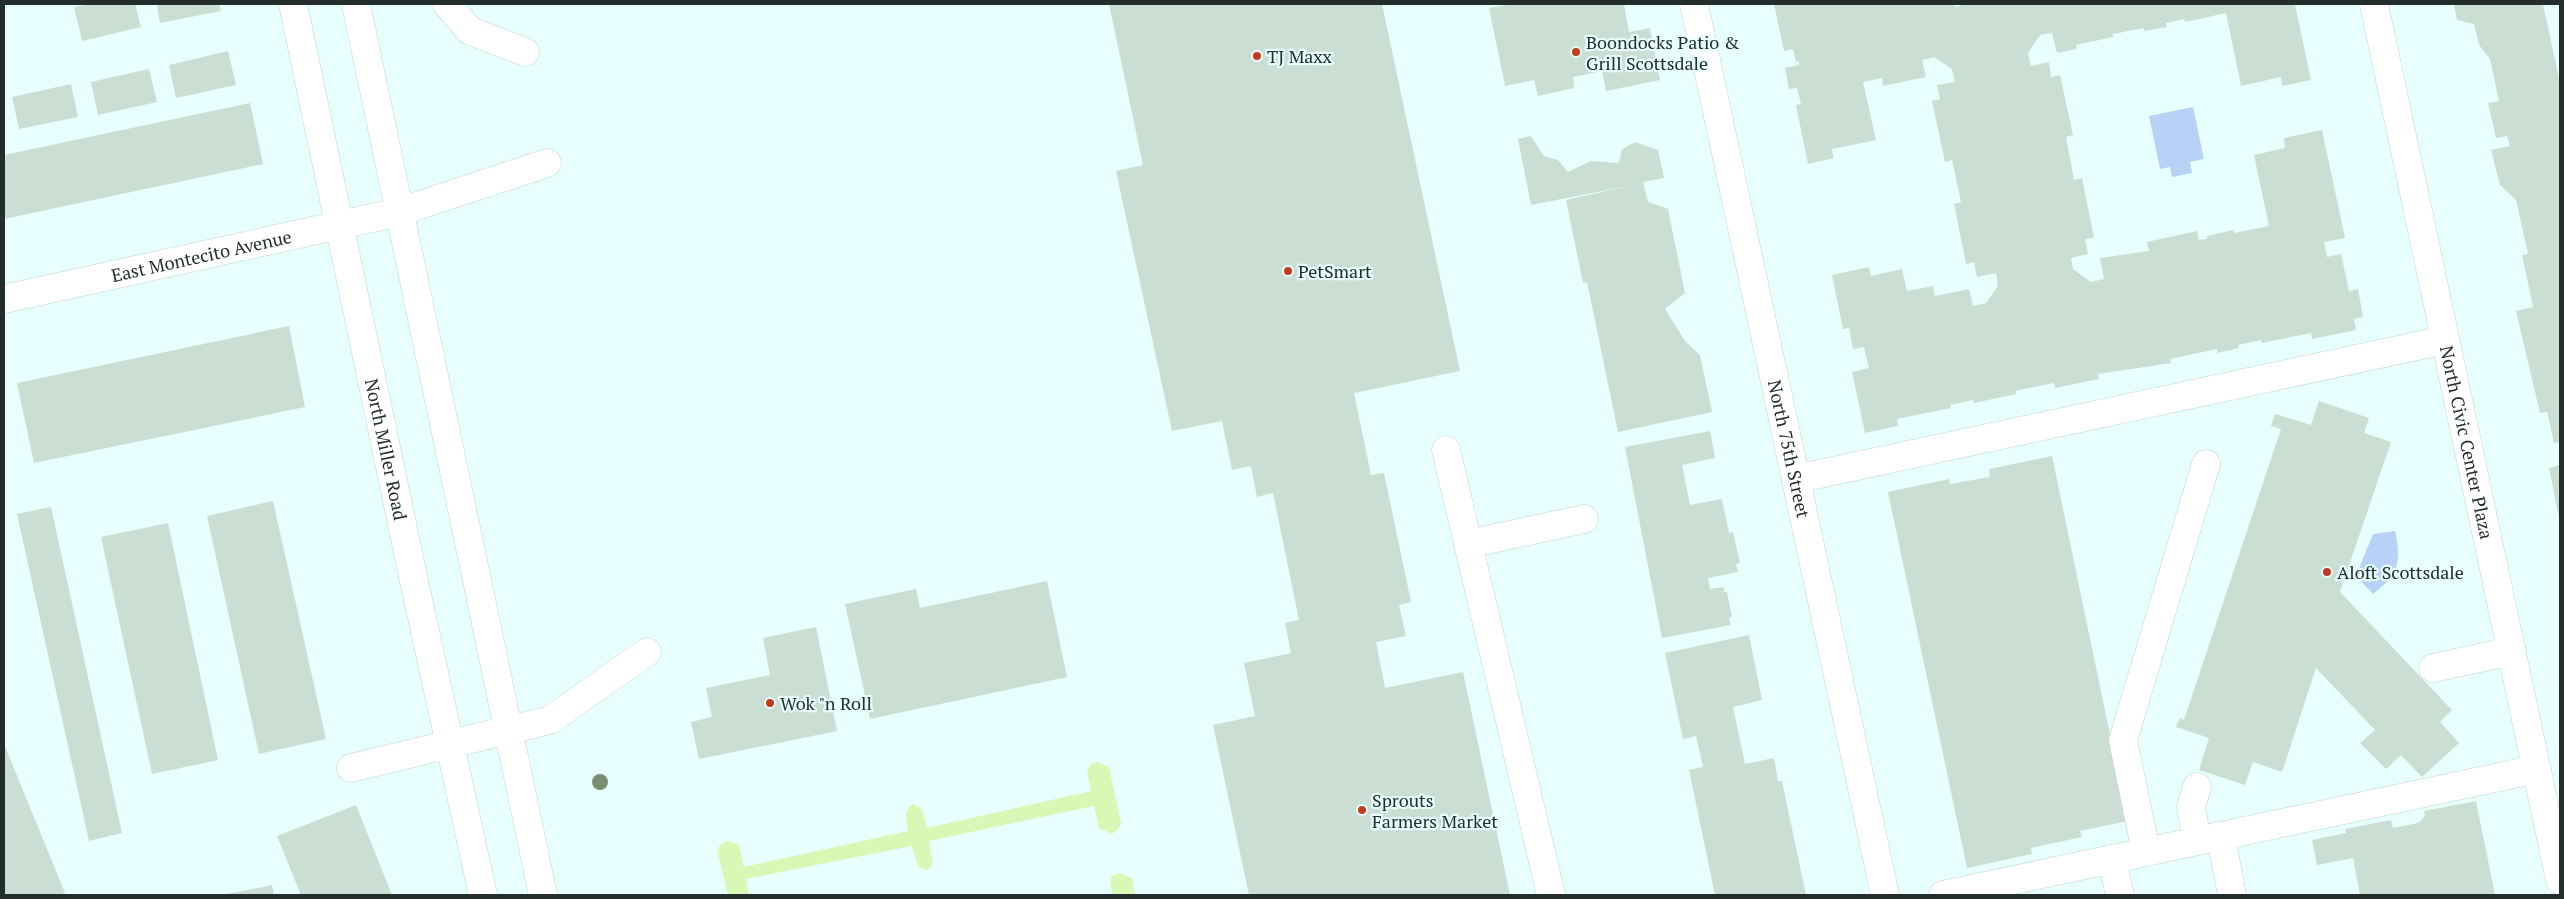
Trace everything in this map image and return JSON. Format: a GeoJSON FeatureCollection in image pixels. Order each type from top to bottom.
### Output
{"type":"FeatureCollection","features":[{"type":"Feature","properties":{"kind":"street","name":"North Miller Road"},"geometry":{"type":"LineString","coordinates":[[293,4],[483,895]]}},
{"type":"Feature","properties":{"kind":"street"},"geometry":{"type":"LineString","coordinates":[[356,4],[543,895]]}},
{"type":"Feature","properties":{"kind":"street"},"geometry":{"type":"LineString","coordinates":[[447,4],[470,31],[525,52]]}},
{"type":"Feature","properties":{"kind":"street","name":"North 75th Street"},"geometry":{"type":"LineString","coordinates":[[1694,4],[1885,895]]}},
{"type":"Feature","properties":{"kind":"street","name":"North Civic Center Plaza"},"geometry":{"type":"LineString","coordinates":[[2374,4],[2560,880]]}},
{"type":"Feature","properties":{"kind":"street","name":"East Montecito Avenue"},"geometry":{"type":"LineString","coordinates":[[4,299],[399,212],[547,163]]}},
{"type":"Feature","properties":{"kind":"street"},"geometry":{"type":"LineString","coordinates":[[1796,479],[2445,340]]}},
{"type":"Feature","properties":{"kind":"street"},"geometry":{"type":"LineString","coordinates":[[1446,450],[1551,895]]}},
{"type":"Feature","properties":{"kind":"street"},"geometry":{"type":"LineString","coordinates":[[2146,852],[2123,740],[2206,464]]}},
{"type":"Feature","properties":{"kind":"street"},"geometry":{"type":"LineString","coordinates":[[1468,544],[1584,519]]}},
{"type":"Feature","properties":{"kind":"street"},"geometry":{"type":"LineString","coordinates":[[2433,668],[2512,651]]}},
{"type":"Feature","properties":{"kind":"street"},"geometry":{"type":"LineString","coordinates":[[351,768],[508,732],[550,720],[646,652]]}},
{"type":"Feature","properties":{"kind":"street"},"geometry":{"type":"LineString","coordinates":[[1943,895],[2536,768]]}},
{"type":"Feature","properties":{"kind":"street"},"geometry":{"type":"LineString","coordinates":[[2197,787],[2191,807],[2209,839],[2232,895]]}},
{"type":"Feature","properties":{"kind":"street"},"geometry":{"type":"LineString","coordinates":[[2112,859],[2120,895]]}},
{"type":"Feature","properties":{"kind":"green space"},"geometry":{"type":"Polygon","coordinates":[[[1098,762],[1109,767],[1121,823],[1119,828],[1112,834],[1099,828],[1094,806],[929,841],[933,864],[927,870],[918,867],[912,846],[746,879],[749,895],[728,895],[717,850],[721,844],[728,841],[739,845],[744,867],[908,831],[906,813],[913,804],[922,809],[927,828],[1091,791],[1087,772],[1090,765],[1098,762]]]}},
{"type":"Feature","properties":{"kind":"green space"},"geometry":{"type":"Polygon","coordinates":[[[1120,873],[1132,878],[1135,895],[1113,895],[1110,882],[1112,876],[1120,873]]]}},
{"type":"Feature","properties":{"kind":"water"},"geometry":{"type":"Polygon","coordinates":[[[2193,107],[2204,159],[2190,162],[2192,173],[2172,177],[2170,167],[2160,169],[2149,116],[2193,107]]]}},
{"type":"Feature","properties":{"kind":"water"},"geometry":{"type":"Polygon","coordinates":[[[2395,531],[2398,551],[2396,567],[2388,580],[2373,594],[2356,576],[2373,534],[2395,531]]]}},
{"type":"Feature","properties":{"kind":"building"},"geometry":{"type":"Polygon","coordinates":[[[90,4],[135,4],[141,27],[82,41],[74,7],[90,4]]]}},
{"type":"Feature","properties":{"kind":"building"},"geometry":{"type":"Polygon","coordinates":[[[157,4],[219,4],[221,11],[160,23],[157,4]]]}},
{"type":"Feature","properties":{"kind":"building"},"geometry":{"type":"Polygon","coordinates":[[[1109,4],[1382,4],[1460,371],[1354,393],[1371,475],[1384,473],[1411,602],[1399,605],[1406,636],[1376,642],[1385,688],[1463,672],[1510,895],[1249,895],[1213,725],[1255,716],[1244,663],[1291,653],[1285,623],[1299,620],[1273,493],[1257,497],[1251,466],[1232,470],[1222,421],[1172,431],[1116,171],[1143,165],[1109,4]]]}},
{"type":"Feature","properties":{"kind":"building","name":"Boondocks Patio & Grill Scottsdale"},"geometry":{"type":"Polygon","coordinates":[[[1512,4],[1624,4],[1629,32],[1650,28],[1660,80],[1606,91],[1602,71],[1573,77],[1574,88],[1538,96],[1534,80],[1505,86],[1489,8],[1512,4]]]}},
{"type":"Feature","properties":{"kind":"building"},"geometry":{"type":"Polygon","coordinates":[[[1774,4],[1954,4],[1955,7],[1966,4],[2295,4],[2311,80],[2282,86],[2281,77],[2241,86],[2226,13],[2185,22],[2184,19],[2166,23],[2167,27],[2144,31],[2144,28],[2113,34],[2113,37],[2076,45],[2077,49],[2057,53],[2052,33],[2040,35],[2028,53],[2031,66],[2049,62],[2051,77],[2060,75],[2073,135],[2066,137],[2074,180],[2082,178],[2094,238],[2085,239],[2088,254],[2071,258],[2073,269],[2091,282],[2104,279],[2100,258],[2149,251],[2147,242],[2197,231],[2199,240],[2207,239],[2207,236],[2233,230],[2234,233],[2269,226],[2254,155],[2285,148],[2284,138],[2322,130],[2345,238],[2324,242],[2327,257],[2341,254],[2349,291],[2358,289],[2363,317],[2354,319],[2356,330],[2312,339],[2311,333],[2262,343],[2261,340],[2238,345],[2239,348],[2217,353],[2217,349],[2170,359],[2171,363],[2098,374],[2099,379],[2055,388],[2054,383],[2015,391],[2016,394],[1974,403],[1973,400],[1950,405],[1951,408],[1897,419],[1898,426],[1865,433],[1852,372],[1869,368],[1864,347],[1853,349],[1849,328],[1843,329],[1832,275],[1869,267],[1871,276],[1902,269],[1907,291],[1933,286],[1935,296],[1969,289],[1973,306],[1986,303],[1998,286],[1996,273],[1977,277],[1974,262],[1966,264],[1954,204],[1961,202],[1952,160],[1945,162],[1932,101],[1940,99],[1937,85],[1955,82],[1952,69],[1934,57],[1922,60],[1926,77],[1883,86],[1882,78],[1863,82],[1876,140],[1832,149],[1834,158],[1808,164],[1796,105],[1801,104],[1797,88],[1789,89],[1785,68],[1799,65],[1799,61],[1796,62],[1793,49],[1784,51],[1774,4]]]}},
{"type":"Feature","properties":{"kind":"building"},"geometry":{"type":"Polygon","coordinates":[[[2454,4],[2543,4],[2560,83],[2560,442],[2554,443],[2547,412],[2540,413],[2516,311],[2533,307],[2522,255],[2528,254],[2516,200],[2500,185],[2491,150],[2510,146],[2507,136],[2496,138],[2488,103],[2499,101],[2490,59],[2479,45],[2474,24],[2457,20],[2454,4]]]}},
{"type":"Feature","properties":{"kind":"building"},"geometry":{"type":"Polygon","coordinates":[[[228,51],[236,85],[176,98],[169,65],[228,51]]]}},
{"type":"Feature","properties":{"kind":"building"},"geometry":{"type":"Polygon","coordinates":[[[149,69],[157,102],[98,115],[91,82],[149,69]]]}},
{"type":"Feature","properties":{"kind":"building"},"geometry":{"type":"Polygon","coordinates":[[[71,84],[78,117],[19,129],[12,97],[71,84]]]}},
{"type":"Feature","properties":{"kind":"building"},"geometry":{"type":"Polygon","coordinates":[[[250,103],[263,164],[4,219],[4,155],[250,103]]]}},
{"type":"Feature","properties":{"kind":"building"},"geometry":{"type":"Polygon","coordinates":[[[1531,136],[1544,156],[1558,160],[1568,172],[1591,161],[1619,163],[1622,149],[1635,142],[1658,150],[1664,178],[1643,182],[1648,202],[1668,209],[1685,293],[1665,309],[1685,341],[1700,355],[1712,412],[1618,432],[1587,282],[1583,283],[1566,200],[1633,185],[1531,205],[1518,139],[1531,136]]]}},
{"type":"Feature","properties":{"kind":"building"},"geometry":{"type":"Polygon","coordinates":[[[289,326],[305,407],[34,463],[17,383],[289,326]]]}},
{"type":"Feature","properties":{"kind":"building"},"geometry":{"type":"Polygon","coordinates":[[[2319,401],[2369,418],[2364,433],[2391,442],[2340,592],[2452,710],[2440,722],[2459,743],[2422,777],[2401,755],[2386,769],[2360,743],[2375,730],[2316,668],[2282,772],[2253,762],[2245,785],[2199,770],[2209,738],[2176,727],[2180,718],[2184,720],[2281,429],[2271,426],[2275,414],[2311,425],[2319,401]]]}},
{"type":"Feature","properties":{"kind":"building"},"geometry":{"type":"Polygon","coordinates":[[[1710,431],[1715,458],[1682,465],[1690,505],[1722,499],[1729,533],[1733,532],[1740,563],[1736,564],[1738,572],[1708,578],[1710,589],[1724,587],[1724,592],[1727,592],[1732,617],[1729,618],[1731,625],[1662,638],[1625,447],[1710,431]]]}},
{"type":"Feature","properties":{"kind":"building"},"geometry":{"type":"Polygon","coordinates":[[[2052,456],[2128,821],[2080,831],[2082,837],[2031,848],[2032,854],[1967,868],[1888,492],[1949,479],[1950,484],[1990,477],[1989,469],[2052,456]]]}},
{"type":"Feature","properties":{"kind":"building"},"geometry":{"type":"Polygon","coordinates":[[[2560,465],[2560,518],[2559,518],[2549,468],[2560,465]]]}},
{"type":"Feature","properties":{"kind":"building"},"geometry":{"type":"Polygon","coordinates":[[[273,501],[326,739],[259,754],[207,516],[273,501]]]}},
{"type":"Feature","properties":{"kind":"building"},"geometry":{"type":"Polygon","coordinates":[[[51,507],[122,833],[89,841],[17,514],[51,507]]]}},
{"type":"Feature","properties":{"kind":"building"},"geometry":{"type":"Polygon","coordinates":[[[168,523],[218,760],[152,774],[101,537],[168,523]]]}},
{"type":"Feature","properties":{"kind":"building"},"geometry":{"type":"Polygon","coordinates":[[[1047,581],[1067,677],[870,719],[845,604],[916,589],[920,608],[1047,581]]]}},
{"type":"Feature","properties":{"kind":"building","name":"Wok \"n Roll"},"geometry":{"type":"Polygon","coordinates":[[[816,627],[837,731],[699,759],[691,722],[712,717],[706,688],[770,675],[763,638],[816,627]]]}},
{"type":"Feature","properties":{"kind":"building"},"geometry":{"type":"Polygon","coordinates":[[[1749,635],[1762,700],[1733,707],[1745,764],[1774,758],[1778,781],[1782,781],[1806,895],[1715,895],[1689,770],[1703,767],[1696,736],[1683,739],[1665,653],[1749,635]]]}},
{"type":"Feature","properties":{"kind":"building"},"geometry":{"type":"Polygon","coordinates":[[[4,744],[65,893],[60,895],[4,895],[4,744]]]}},
{"type":"Feature","properties":{"kind":"building"},"geometry":{"type":"Polygon","coordinates":[[[2476,801],[2495,895],[2360,895],[2353,858],[2317,865],[2312,840],[2346,833],[2345,829],[2391,820],[2393,828],[2418,823],[2425,816],[2424,811],[2476,801]]]}},
{"type":"Feature","properties":{"kind":"building"},"geometry":{"type":"Polygon","coordinates":[[[356,805],[392,895],[301,895],[277,836],[356,805]]]}},
{"type":"Feature","properties":{"kind":"building"},"geometry":{"type":"Polygon","coordinates":[[[272,885],[274,895],[228,895],[228,894],[272,885]]]}},
{"type":"Feature","properties":{"kind":"place","name":"Boondocks Patio & Grill Scottsdale"},"geometry":{"type":"Point","coordinates":[1576,52]}},
{"type":"Feature","properties":{"kind":"place","name":"TJ Maxx"},"geometry":{"type":"Point","coordinates":[1257,56]}},
{"type":"Feature","properties":{"kind":"place","name":"PetSmart"},"geometry":{"type":"Point","coordinates":[1288,271]}},
{"type":"Feature","properties":{"kind":"place","name":"Aloft Scottsdale"},"geometry":{"type":"Point","coordinates":[2327,572]}},
{"type":"Feature","properties":{"kind":"place","name":"Wok \"n Roll"},"geometry":{"type":"Point","coordinates":[770,703]}},
{"type":"Feature","properties":{"kind":"place","name":"Sprouts Farmers Market"},"geometry":{"type":"Point","coordinates":[1362,810]}}]}
